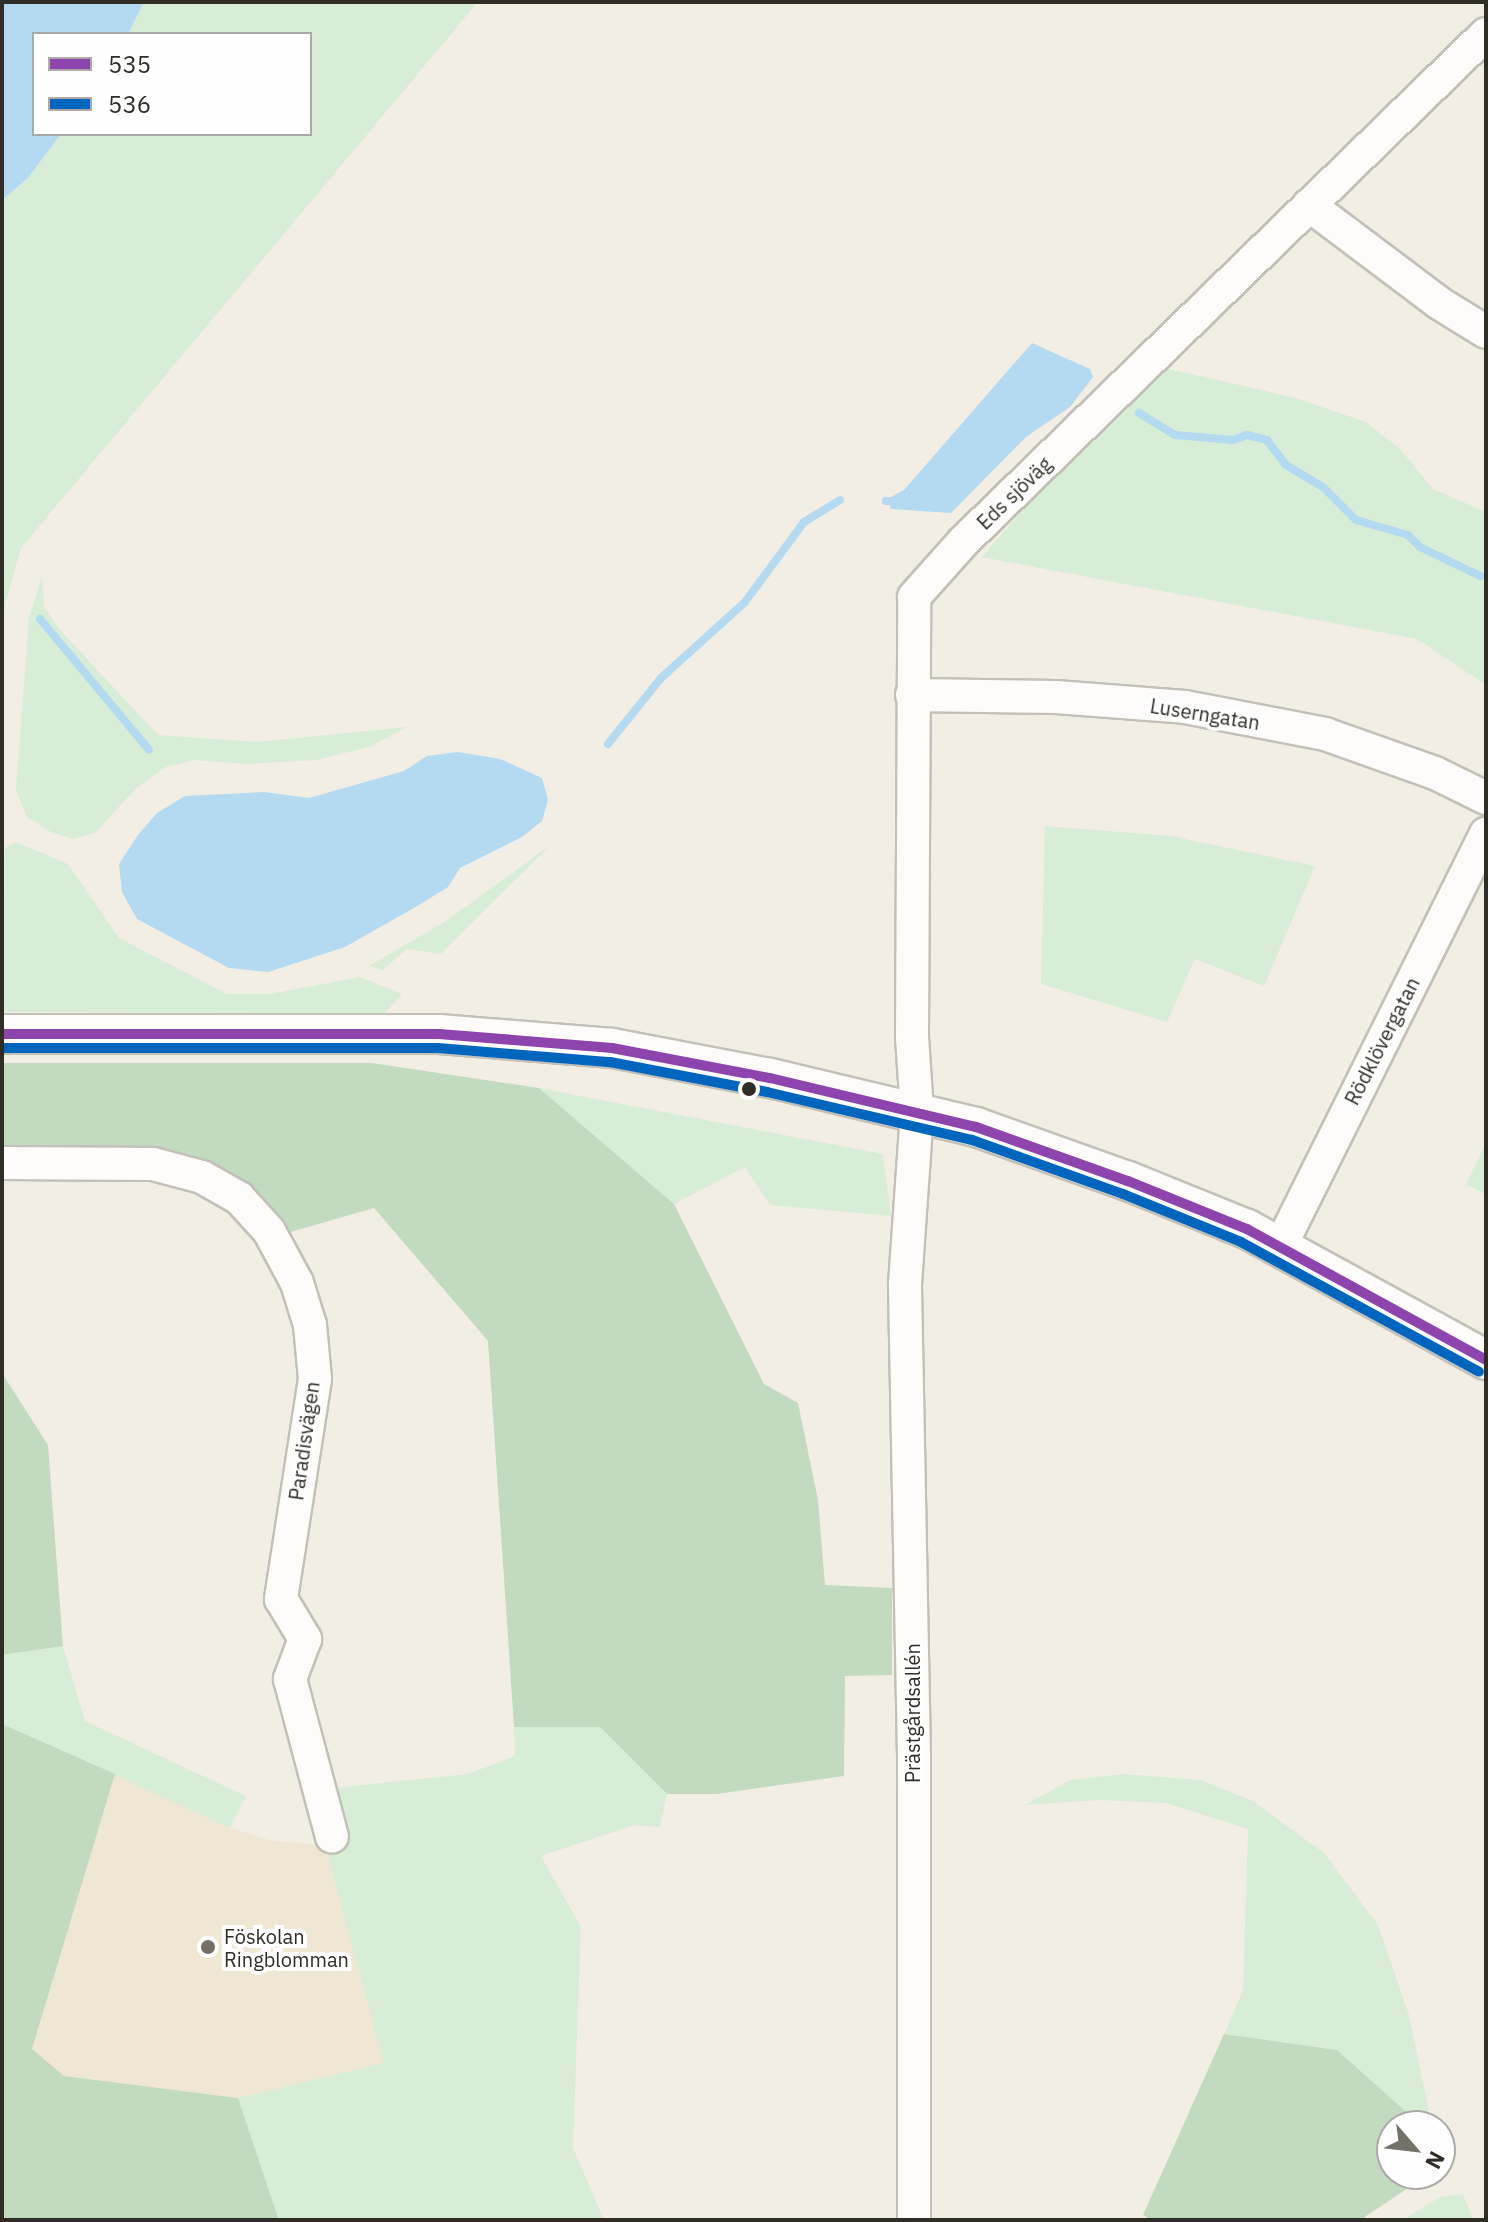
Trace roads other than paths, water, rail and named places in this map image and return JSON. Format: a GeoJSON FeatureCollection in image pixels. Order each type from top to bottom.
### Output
{"type":"FeatureCollection","features":[{"type":"Feature","properties":{"kind":"street","name":"Eds sjöväg"},"geometry":{"type":"LineString","coordinates":[[917,1111],[912,1037],[914,597],[963,542],[1486,34]]}},
{"type":"Feature","properties":{"kind":"street"},"geometry":{"type":"LineString","coordinates":[[1309,205],[1439,303],[1486,332]]}},
{"type":"Feature","properties":{"kind":"street","name":"Luserngatan"},"geometry":{"type":"LineString","coordinates":[[912,695],[1056,697],[1185,707],[1325,734],[1435,773],[1486,798]]}},
{"type":"Feature","properties":{"kind":"street","name":"Rödklövergatan"},"geometry":{"type":"LineString","coordinates":[[1279,1249],[1486,834]]}},
{"type":"Feature","properties":{"kind":"street"},"geometry":{"type":"LineString","coordinates":[[2,1034],[387,1033],[612,1048],[917,1111],[1128,1181],[1247,1229],[1486,1360]]}},
{"type":"Feature","properties":{"kind":"street","name":"Prästgårdsallén"},"geometry":{"type":"LineString","coordinates":[[914,2220],[914,1756],[905,1284],[917,1111]]}},
{"type":"Feature","properties":{"kind":"street","name":"Paradisvägen"},"geometry":{"type":"LineString","coordinates":[[2,1163],[153,1164],[202,1177],[239,1198],[269,1231],[297,1283],[310,1325],[315,1379],[281,1599],[305,1639],[290,1679],[332,1837]]}},
{"type":"Feature","properties":{"kind":"water"},"geometry":{"type":"Polygon","coordinates":[[[2,2],[144,2],[129,32],[32,32],[32,136],[60,136],[28,178],[2,200],[2,2]]]}},
{"type":"Feature","properties":{"kind":"water"},"geometry":{"type":"Polygon","coordinates":[[[1032,343],[1090,369],[1093,377],[1070,407],[1026,437],[951,513],[890,509],[891,497],[904,490],[1032,343]]]}},
{"type":"Feature","properties":{"kind":"water"},"geometry":{"type":"Polygon","coordinates":[[[458,752],[500,759],[542,778],[548,800],[542,821],[522,837],[460,868],[448,887],[345,947],[268,972],[229,968],[137,919],[122,892],[119,864],[138,835],[157,813],[185,796],[264,792],[309,798],[404,771],[427,756],[458,752]]]}},
{"type":"Feature","properties":{"kind":"waterway"},"geometry":{"type":"LineString","coordinates":[[1139,413],[1175,435],[1233,440],[1247,435],[1267,440],[1286,465],[1323,487],[1356,520],[1408,535],[1420,547],[1480,576]]}},
{"type":"Feature","properties":{"kind":"waterway"},"geometry":{"type":"LineString","coordinates":[[608,744],[661,678],[745,602],[804,522],[840,500]]}},
{"type":"Feature","properties":{"kind":"waterway"},"geometry":{"type":"LineString","coordinates":[[886,501],[891,501]]}},
{"type":"Feature","properties":{"kind":"waterway"},"geometry":{"type":"LineString","coordinates":[[40,619],[149,750]]}},
{"type":"Feature","properties":{"kind":"place","name":"Föskolan Ringblomman"},"geometry":{"type":"Point","coordinates":[208,1947]}}]}
